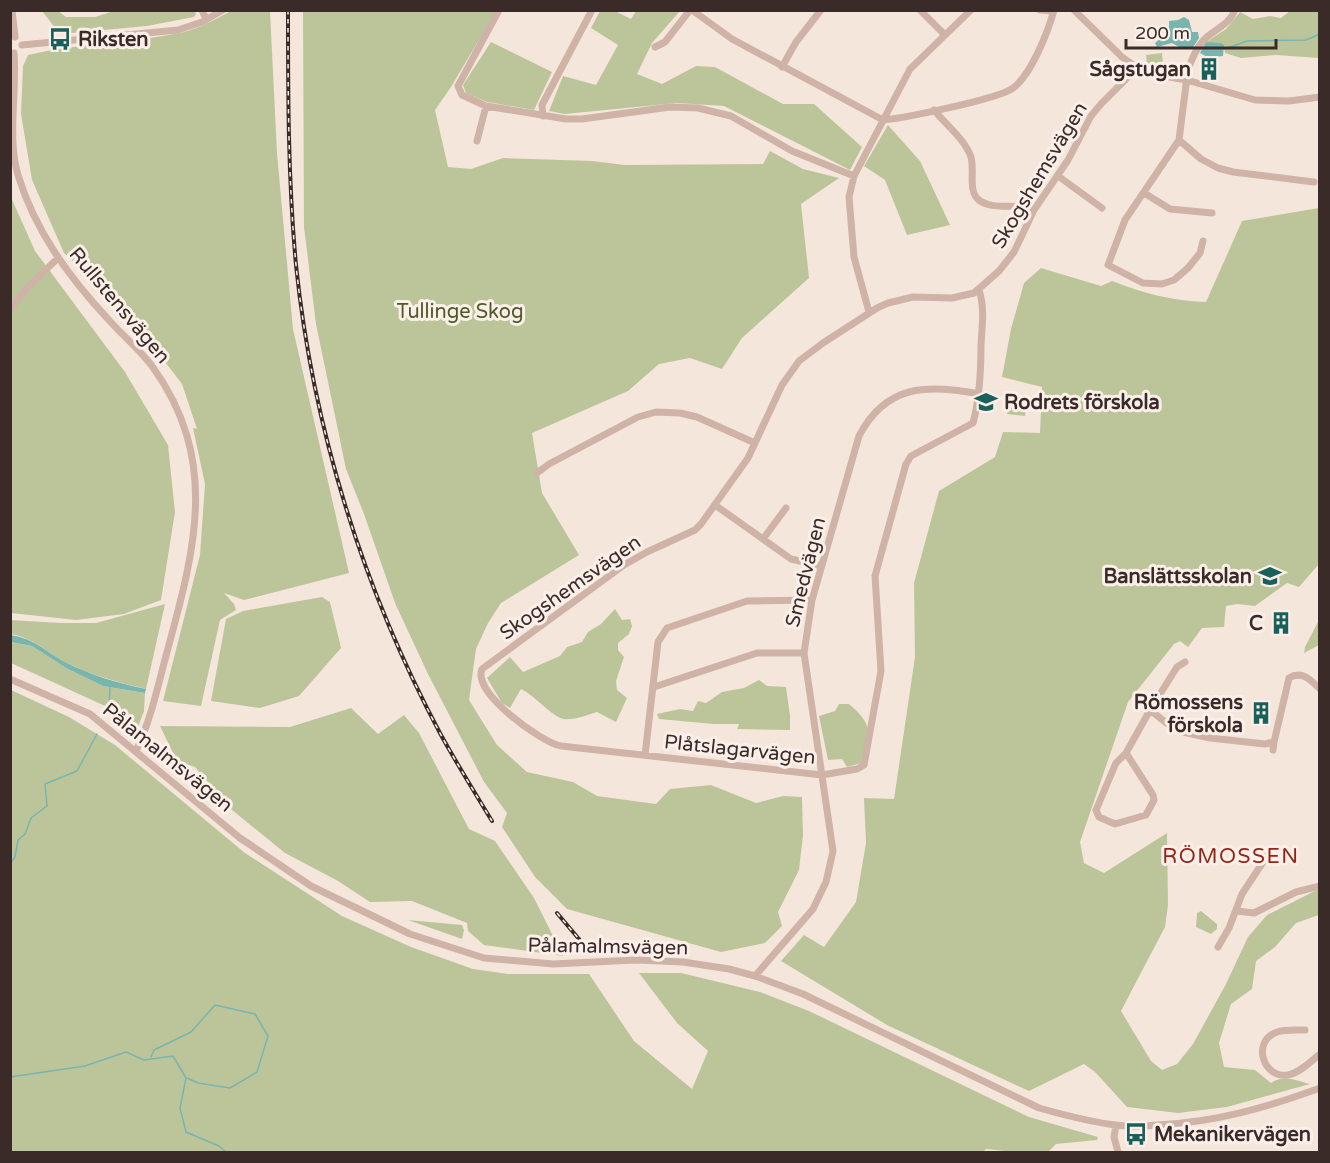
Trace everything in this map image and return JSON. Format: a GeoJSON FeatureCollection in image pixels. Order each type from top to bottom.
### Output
{"type":"FeatureCollection","features":[{"type":"Feature","properties":{"kind":"street"},"geometry":{"type":"LineString","coordinates":[[12,10],[13,38],[20,39],[22,45],[20,50],[12,52]]}},
{"type":"Feature","properties":{"kind":"street"},"geometry":{"type":"LineString","coordinates":[[202,10],[206,19]]}},
{"type":"Feature","properties":{"kind":"street"},"geometry":{"type":"LineString","coordinates":[[22,45],[158,33],[189,27],[223,10]]}},
{"type":"Feature","properties":{"kind":"street"},"geometry":{"type":"LineString","coordinates":[[500,10],[460,81],[458,89],[462,94],[486,106],[543,116],[582,119],[670,107],[698,108],[731,116],[792,151],[854,176]]}},
{"type":"Feature","properties":{"kind":"street"},"geometry":{"type":"LineString","coordinates":[[543,116],[542,105],[592,10]]}},
{"type":"Feature","properties":{"kind":"street"},"geometry":{"type":"LineString","coordinates":[[655,47],[664,42],[691,10],[732,39],[883,120],[994,97],[1013,89],[1042,45],[1054,11],[1040,10]]}},
{"type":"Feature","properties":{"kind":"street"},"geometry":{"type":"LineString","coordinates":[[782,67],[796,42],[821,10]]}},
{"type":"Feature","properties":{"kind":"street"},"geometry":{"type":"LineString","coordinates":[[920,10],[944,34]]}},
{"type":"Feature","properties":{"kind":"street"},"geometry":{"type":"LineString","coordinates":[[869,312],[855,257],[849,197],[854,176],[910,69],[971,10]]}},
{"type":"Feature","properties":{"kind":"street"},"geometry":{"type":"LineString","coordinates":[[1074,10],[1114,50],[1137,68],[1156,76],[1187,80],[1242,97],[1265,101],[1320,97]]}},
{"type":"Feature","properties":{"kind":"street"},"geometry":{"type":"LineString","coordinates":[[1203,241],[1202,250],[1194,260],[1180,275],[1169,282],[1154,285],[1143,284],[1108,265],[1129,214],[1179,140],[1188,69],[1201,43],[1230,20],[1236,10]]}},
{"type":"Feature","properties":{"kind":"street","name":"Rullstensvägen"},"geometry":{"type":"LineString","coordinates":[[12,52],[16,166],[37,222],[58,258],[84,293],[156,373],[168,393],[185,432],[195,472],[197,508],[191,554],[146,729],[136,751]]}},
{"type":"Feature","properties":{"kind":"street","name":"Skogshemsvägen"},"geometry":{"type":"LineString","coordinates":[[480,676],[482,669],[624,566],[647,552],[695,530],[748,458],[782,384],[800,361],[823,343],[869,312],[888,303],[913,297],[952,298],[979,290],[999,271],[1014,252],[1034,210],[1074,151],[1091,116],[1137,68]]}},
{"type":"Feature","properties":{"kind":"street"},"geometry":{"type":"LineString","coordinates":[[477,141],[486,106]]}},
{"type":"Feature","properties":{"kind":"street"},"geometry":{"type":"LineString","coordinates":[[934,110],[966,147],[973,166],[973,188],[979,200],[989,205],[1034,210]]}},
{"type":"Feature","properties":{"kind":"street"},"geometry":{"type":"LineString","coordinates":[[1179,140],[1201,159],[1218,168],[1314,182]]}},
{"type":"Feature","properties":{"kind":"street"},"geometry":{"type":"LineString","coordinates":[[1058,176],[1102,208]]}},
{"type":"Feature","properties":{"kind":"street"},"geometry":{"type":"LineString","coordinates":[[1144,193],[1170,209],[1212,213]]}},
{"type":"Feature","properties":{"kind":"street"},"geometry":{"type":"LineString","coordinates":[[10,309],[28,287],[58,258]]}},
{"type":"Feature","properties":{"kind":"street","name":"Plåtslagarvägen"},"geometry":{"type":"LineString","coordinates":[[480,676],[500,708],[552,744],[822,775],[857,769],[866,761],[881,671],[875,576],[906,465],[911,456],[973,423],[979,394],[983,310],[979,290]]}},
{"type":"Feature","properties":{"kind":"street","name":"Smedvägen"},"geometry":{"type":"LineString","coordinates":[[754,976],[813,909],[826,882],[833,851],[804,653],[812,600],[859,436],[874,413],[901,394],[939,387],[979,394]]}},
{"type":"Feature","properties":{"kind":"street"},"geometry":{"type":"LineString","coordinates":[[537,473],[549,464],[631,421],[656,412],[680,413],[697,417],[755,443]]}},
{"type":"Feature","properties":{"kind":"street"},"geometry":{"type":"LineString","coordinates":[[715,505],[791,559],[822,566]]}},
{"type":"Feature","properties":{"kind":"street"},"geometry":{"type":"LineString","coordinates":[[763,539],[786,508]]}},
{"type":"Feature","properties":{"kind":"street"},"geometry":{"type":"LineString","coordinates":[[645,755],[658,642],[667,628],[747,601],[812,600]]}},
{"type":"Feature","properties":{"kind":"street"},"geometry":{"type":"LineString","coordinates":[[654,687],[758,652],[804,653]]}},
{"type":"Feature","properties":{"kind":"street"},"geometry":{"type":"LineString","coordinates":[[1126,753],[1154,800],[1146,815],[1115,824],[1099,817],[1096,810],[1116,763],[1126,753],[1178,666],[1185,662]]}},
{"type":"Feature","properties":{"kind":"street"},"geometry":{"type":"LineString","coordinates":[[1273,750],[1289,678],[1295,675],[1304,676],[1320,689]]}},
{"type":"Feature","properties":{"kind":"street","name":"Pålamalmsvägen"},"geometry":{"type":"LineString","coordinates":[[10,679],[90,714],[240,838],[311,886],[410,934],[484,958],[553,964],[636,960],[683,962],[729,969],[803,994],[1039,1108],[1116,1125],[1142,1126],[1209,1121],[1281,1102],[1320,1088]]}},
{"type":"Feature","properties":{"kind":"street"},"geometry":{"type":"LineString","coordinates":[[1150,710],[1168,725],[1193,735],[1265,744],[1274,741]]}},
{"type":"Feature","properties":{"kind":"street"},"geometry":{"type":"LineString","coordinates":[[1218,947],[1237,911],[1237,904],[1242,894],[1271,850]]}},
{"type":"Feature","properties":{"kind":"street"},"geometry":{"type":"LineString","coordinates":[[1237,911],[1254,913],[1288,897],[1289,894],[1320,886]]}},
{"type":"Feature","properties":{"kind":"street"},"geometry":{"type":"LineString","coordinates":[[1305,1030],[1280,1031],[1267,1039],[1262,1051],[1267,1066],[1275,1073],[1286,1075],[1295,1073],[1320,1054]]}},
{"type":"Feature","properties":{"kind":"street"},"geometry":{"type":"LineString","coordinates":[[1116,1125],[1114,1137],[1118,1152]]}},
{"type":"Feature","properties":{"kind":"green space"},"geometry":{"type":"Polygon","coordinates":[[[195,10],[196,14],[194,17],[147,26],[60,34],[42,11],[58,11],[66,17],[95,17],[114,11],[195,10]]]}},
{"type":"Feature","properties":{"kind":"green space"},"geometry":{"type":"Polygon","coordinates":[[[231,11],[270,11],[277,153],[293,329],[349,573],[244,600],[224,593],[234,604],[236,610],[220,620],[201,706],[163,701],[200,555],[205,484],[193,428],[197,429],[182,384],[123,307],[64,253],[32,180],[21,114],[23,66],[28,55],[180,33],[231,11]]]}},
{"type":"Feature","properties":{"kind":"green space","name":"Tullinge Skog"},"geometry":{"type":"Polygon","coordinates":[[[303,11],[496,11],[435,110],[448,167],[471,169],[503,158],[592,161],[625,165],[763,164],[770,151],[803,169],[839,178],[801,204],[809,278],[742,338],[722,369],[690,358],[659,364],[628,391],[532,433],[542,493],[579,555],[501,603],[488,623],[476,649],[469,700],[497,745],[527,772],[573,782],[597,796],[656,804],[670,789],[711,785],[756,803],[783,796],[802,797],[803,835],[799,870],[778,912],[782,926],[765,943],[721,952],[567,909],[535,877],[502,827],[507,813],[484,782],[428,674],[395,603],[346,469],[316,324],[304,227],[303,11]]]}},
{"type":"Feature","properties":{"kind":"green space"},"geometry":{"type":"Polygon","coordinates":[[[600,11],[615,11],[631,19],[636,11],[680,11],[652,43],[637,74],[662,84],[696,66],[715,67],[783,104],[814,104],[862,147],[850,170],[724,106],[677,103],[565,114],[549,111],[563,76],[596,85],[618,45],[591,28],[600,11]]]}},
{"type":"Feature","properties":{"kind":"green space"},"geometry":{"type":"Polygon","coordinates":[[[1290,11],[1319,11],[1319,58],[1276,55],[1241,58],[1225,53],[1224,45],[1206,42],[1226,29],[1240,12],[1253,19],[1270,16],[1281,18],[1290,11]]]}},
{"type":"Feature","properties":{"kind":"green space"},"geometry":{"type":"Polygon","coordinates":[[[491,42],[552,72],[534,110],[487,102],[466,93],[463,85],[491,42]]]}},
{"type":"Feature","properties":{"kind":"green space"},"geometry":{"type":"Polygon","coordinates":[[[1162,53],[1163,64],[1160,67],[1152,68],[1147,65],[1146,55],[1162,53]]]}},
{"type":"Feature","properties":{"kind":"green space"},"geometry":{"type":"Polygon","coordinates":[[[888,125],[920,161],[950,225],[907,235],[885,180],[864,166],[888,125]]]}},
{"type":"Feature","properties":{"kind":"green space"},"geometry":{"type":"Polygon","coordinates":[[[10,195],[35,251],[125,372],[168,445],[175,512],[161,600],[124,614],[76,620],[11,613],[10,195]]]}},
{"type":"Feature","properties":{"kind":"green space"},"geometry":{"type":"Polygon","coordinates":[[[1319,208],[1319,564],[1299,587],[1287,583],[1255,606],[1237,604],[1226,606],[1224,627],[1202,628],[1188,647],[1180,641],[1174,644],[1128,702],[1080,842],[1084,863],[1104,873],[1167,833],[1168,905],[1165,927],[1121,1011],[1151,1061],[1162,1070],[1177,1064],[1193,1044],[1226,984],[1248,937],[1267,915],[1319,889],[1319,915],[1296,923],[1275,947],[1256,961],[1252,989],[1231,1004],[1219,1043],[1224,1067],[1255,1070],[1271,1083],[1286,1079],[1310,1084],[1227,1107],[1178,1113],[1127,1107],[1095,1072],[1084,1064],[1029,1091],[887,1025],[781,961],[804,935],[824,947],[856,902],[866,843],[864,798],[894,799],[915,657],[914,583],[939,491],[995,457],[1003,432],[1040,433],[1042,387],[1002,377],[1011,329],[1024,283],[1041,268],[1101,286],[1112,281],[1158,296],[1206,302],[1242,221],[1319,208]]]}},
{"type":"Feature","properties":{"kind":"green space"},"geometry":{"type":"Polygon","coordinates":[[[1009,397],[1027,399],[1025,416],[1007,414],[1009,397]]]}},
{"type":"Feature","properties":{"kind":"green space"},"geometry":{"type":"Polygon","coordinates":[[[322,597],[330,602],[341,648],[299,696],[260,708],[211,701],[226,619],[243,611],[322,597]]]}},
{"type":"Feature","properties":{"kind":"green space"},"geometry":{"type":"Polygon","coordinates":[[[165,604],[146,689],[85,671],[65,662],[34,642],[11,634],[10,620],[96,623],[165,604]]]}},
{"type":"Feature","properties":{"kind":"green space"},"geometry":{"type":"Polygon","coordinates":[[[615,609],[622,620],[630,619],[632,626],[629,634],[618,643],[618,650],[624,657],[616,681],[617,690],[627,698],[616,722],[597,712],[574,719],[560,718],[521,689],[510,708],[502,703],[487,678],[510,657],[523,672],[560,656],[567,647],[582,642],[588,632],[601,624],[615,609]]]}},
{"type":"Feature","properties":{"kind":"green space"},"geometry":{"type":"Polygon","coordinates":[[[1319,620],[1319,645],[1304,653],[1305,647],[1319,620]]]}},
{"type":"Feature","properties":{"kind":"green space"},"geometry":{"type":"Polygon","coordinates":[[[11,642],[32,646],[66,668],[103,686],[145,693],[144,711],[138,727],[131,725],[127,716],[11,663],[11,642]]]}},
{"type":"Feature","properties":{"kind":"green space"},"geometry":{"type":"Polygon","coordinates":[[[759,680],[767,686],[786,687],[790,730],[737,729],[739,724],[659,719],[657,714],[680,709],[693,711],[698,701],[706,703],[722,692],[744,688],[759,680]]]}},
{"type":"Feature","properties":{"kind":"green space"},"geometry":{"type":"Polygon","coordinates":[[[11,690],[69,717],[115,745],[245,853],[342,916],[411,947],[473,969],[508,974],[589,974],[634,1041],[692,1089],[708,1051],[677,1023],[639,973],[681,973],[760,992],[809,1011],[1029,1117],[1098,1137],[1097,1140],[1056,1144],[1048,1152],[986,1149],[983,1152],[11,1152],[11,690]]]}},
{"type":"Feature","properties":{"kind":"green space"},"geometry":{"type":"Polygon","coordinates":[[[839,704],[849,704],[858,712],[868,730],[861,763],[847,767],[842,759],[828,760],[819,716],[835,711],[839,704]]]}},
{"type":"Feature","properties":{"kind":"green space"},"geometry":{"type":"Polygon","coordinates":[[[351,708],[378,734],[404,715],[419,733],[469,829],[495,841],[534,898],[563,956],[484,945],[468,931],[467,923],[412,901],[370,902],[338,881],[285,853],[232,810],[195,767],[177,761],[160,726],[290,727],[351,708]]]}},
{"type":"Feature","properties":{"kind":"green space"},"geometry":{"type":"Polygon","coordinates":[[[1201,911],[1217,924],[1217,929],[1211,934],[1196,927],[1197,913],[1201,911]]]}},
{"type":"Feature","properties":{"kind":"green space"},"geometry":{"type":"Polygon","coordinates":[[[408,920],[462,925],[464,930],[462,939],[408,920]]]}},
{"type":"Feature","properties":{"kind":"water"},"geometry":{"type":"Polygon","coordinates":[[[1184,17],[1189,20],[1192,32],[1198,32],[1199,38],[1192,49],[1181,48],[1172,43],[1157,47],[1155,43],[1169,31],[1169,21],[1184,17]]]}},
{"type":"Feature","properties":{"kind":"water"},"geometry":{"type":"Polygon","coordinates":[[[1206,42],[1224,45],[1223,56],[1209,58],[1200,53],[1206,42]]]}},
{"type":"Feature","properties":{"kind":"water"},"geometry":{"type":"Polygon","coordinates":[[[10,635],[33,642],[65,662],[85,671],[146,689],[145,693],[103,686],[66,668],[32,646],[11,642],[10,635]]]}},
{"type":"Feature","properties":{"kind":"waterway"},"geometry":{"type":"LineString","coordinates":[[1225,49],[1247,41],[1306,40],[1320,34]]}},
{"type":"Feature","properties":{"kind":"waterway"},"geometry":{"type":"LineString","coordinates":[[109,711],[110,688]]}},
{"type":"Feature","properties":{"kind":"waterway"},"geometry":{"type":"LineString","coordinates":[[10,864],[15,857],[18,840],[25,834],[31,818],[47,806],[45,784],[77,771],[97,734]]}},
{"type":"Feature","properties":{"kind":"waterway"},"geometry":{"type":"LineString","coordinates":[[151,1057],[154,1050],[191,1032],[215,1005],[255,1014],[268,1036],[257,1072],[230,1088],[198,1083],[187,1078]]}},
{"type":"Feature","properties":{"kind":"waterway"},"geometry":{"type":"LineString","coordinates":[[10,1077],[85,1066],[126,1052],[144,1060],[173,1056],[186,1078],[180,1108],[186,1132],[219,1146],[226,1152]]}},
{"type":"Feature","properties":{"kind":"railway"},"geometry":{"type":"LineString","coordinates":[[288,10],[288,106],[296,265],[315,387],[329,447],[365,565],[388,623],[441,735],[492,821]]}},
{"type":"Feature","properties":{"kind":"railway"},"geometry":{"type":"LineString","coordinates":[[557,913],[584,945]]}},
{"type":"Feature","properties":{"kind":"place","name":"Riksten"},"geometry":{"type":"Point","coordinates":[60,39]}},
{"type":"Feature","properties":{"kind":"place","name":"Sågstugan"},"geometry":{"type":"Point","coordinates":[1209,69]}},
{"type":"Feature","properties":{"kind":"place","name":"Rodrets förskola"},"geometry":{"type":"Point","coordinates":[986,402]}},
{"type":"Feature","properties":{"kind":"place","name":"Banslättsskolan"},"geometry":{"type":"Point","coordinates":[1270,576]}},
{"type":"Feature","properties":{"kind":"place","name":"C"},"geometry":{"type":"Point","coordinates":[1281,623]}},
{"type":"Feature","properties":{"kind":"place","name":"Römossens förskola"},"geometry":{"type":"Point","coordinates":[1261,713]}},
{"type":"Feature","properties":{"kind":"place","name":"Mekanikervägen"},"geometry":{"type":"Point","coordinates":[1136,1134]}},
{"type":"Feature","properties":{"kind":"district","name":"RÖMOSSEN"},"geometry":{"type":"Point","coordinates":[1231,856]}}]}
